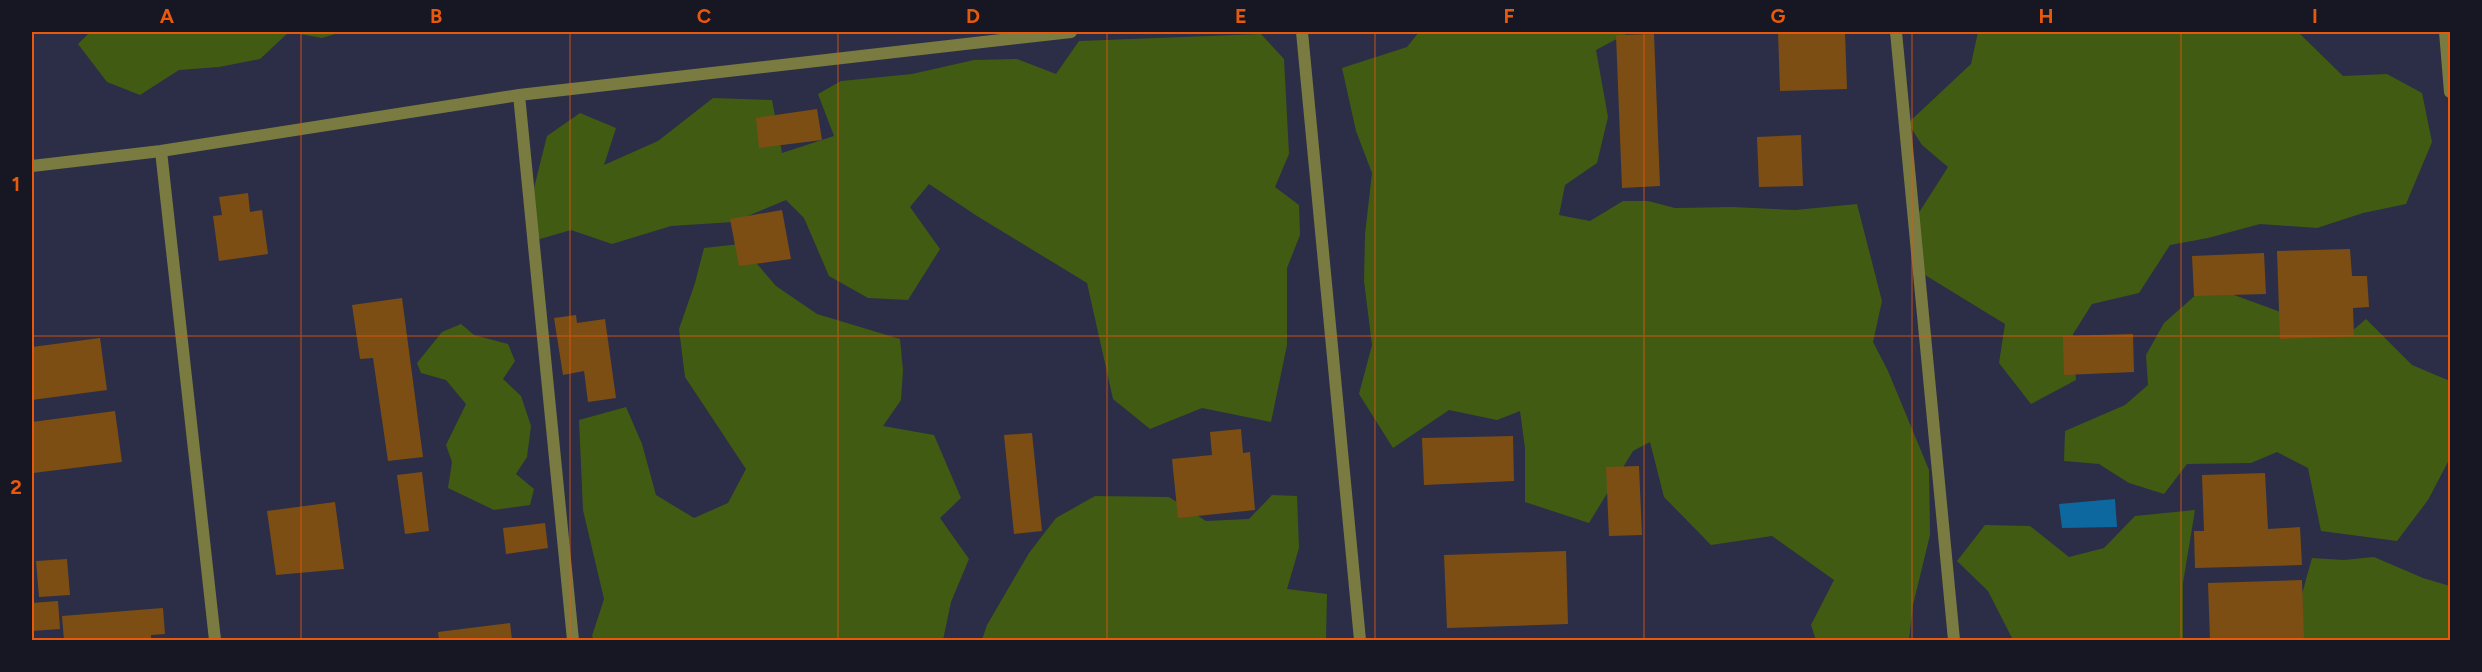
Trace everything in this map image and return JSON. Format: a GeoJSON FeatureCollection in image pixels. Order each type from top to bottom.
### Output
{"type":"FeatureCollection","features":[{"type":"Feature","properties":{"kind":"street"},"geometry":{"type":"LineString","coordinates":[[32,166],[161,151],[519,95],[1071,32]]}},
{"type":"Feature","properties":{"kind":"street"},"geometry":{"type":"LineString","coordinates":[[1302,32],[1360,640]]}},
{"type":"Feature","properties":{"kind":"street"},"geometry":{"type":"LineString","coordinates":[[1896,32],[1954,640]]}},
{"type":"Feature","properties":{"kind":"street"},"geometry":{"type":"LineString","coordinates":[[2445,32],[2451,92]]}},
{"type":"Feature","properties":{"kind":"street"},"geometry":{"type":"LineString","coordinates":[[519,95],[573,640]]}},
{"type":"Feature","properties":{"kind":"street"},"geometry":{"type":"LineString","coordinates":[[161,151],[215,640]]}},
{"type":"Feature","properties":{"kind":"green space"},"geometry":{"type":"Polygon","coordinates":[[[90,32],[289,32],[260,59],[219,67],[179,70],[140,95],[107,82],[78,44],[90,32]]]}},
{"type":"Feature","properties":{"kind":"green space"},"geometry":{"type":"Polygon","coordinates":[[[289,32],[342,32],[322,38],[289,32]]]}},
{"type":"Feature","properties":{"kind":"green space"},"geometry":{"type":"Polygon","coordinates":[[[1419,32],[1630,32],[1596,50],[1608,117],[1597,163],[1565,185],[1559,215],[1590,221],[1623,201],[1648,201],[1675,208],[1732,207],[1795,210],[1857,204],[1882,301],[1873,342],[1888,371],[1929,470],[1930,535],[1913,605],[1909,640],[1816,640],[1811,625],[1834,580],[1772,536],[1711,545],[1664,497],[1650,442],[1633,451],[1589,523],[1525,502],[1525,448],[1520,411],[1497,420],[1449,410],[1393,448],[1359,394],[1372,345],[1364,281],[1365,234],[1372,173],[1356,131],[1342,68],[1407,47],[1419,32]]]}},
{"type":"Feature","properties":{"kind":"green space"},"geometry":{"type":"Polygon","coordinates":[[[1978,32],[2301,32],[2300,34],[2343,76],[2387,74],[2422,93],[2432,142],[2406,204],[2363,213],[2317,228],[2260,224],[2208,238],[2170,245],[2139,293],[2092,304],[2073,334],[2076,380],[2031,404],[1999,363],[2005,324],[1925,275],[1913,222],[1948,167],[1922,145],[1908,123],[1971,64],[1978,32]]]}},
{"type":"Feature","properties":{"kind":"green space"},"geometry":{"type":"Polygon","coordinates":[[[1261,34],[1284,59],[1289,154],[1275,187],[1299,205],[1300,235],[1287,268],[1287,345],[1271,422],[1202,408],[1150,429],[1113,399],[1087,283],[929,184],[910,207],[940,249],[908,300],[868,298],[829,276],[804,218],[786,200],[733,222],[671,226],[612,244],[571,230],[533,241],[530,204],[547,136],[580,113],[616,128],[604,165],[658,141],[713,98],[772,100],[782,153],[834,136],[818,94],[841,81],[912,74],[974,60],[1017,59],[1056,74],[1079,41],[1261,34]]]}},
{"type":"Feature","properties":{"kind":"green space"},"geometry":{"type":"Polygon","coordinates":[[[740,244],[776,286],[817,314],[900,339],[903,370],[901,400],[883,426],[934,435],[961,498],[940,518],[969,559],[951,602],[943,640],[594,640],[592,636],[604,599],[583,510],[579,420],[626,407],[642,444],[656,495],[694,518],[728,503],[746,469],[685,377],[679,329],[704,248],[740,244]]]}},
{"type":"Feature","properties":{"kind":"green space"},"geometry":{"type":"Polygon","coordinates":[[[2207,285],[2346,336],[2366,319],[2412,365],[2450,381],[2450,458],[2428,500],[2397,541],[2321,531],[2308,468],[2277,452],[2251,463],[2187,464],[2164,494],[2129,483],[2099,464],[2064,461],[2065,431],[2125,405],[2148,385],[2146,355],[2164,323],[2207,285]]]}},
{"type":"Feature","properties":{"kind":"green space"},"geometry":{"type":"Polygon","coordinates":[[[461,324],[474,335],[508,344],[515,361],[503,379],[521,396],[531,426],[527,457],[516,474],[534,489],[530,505],[494,510],[448,488],[452,462],[446,445],[466,404],[446,380],[421,373],[417,363],[442,332],[461,324]]]}},
{"type":"Feature","properties":{"kind":"green space"},"geometry":{"type":"Polygon","coordinates":[[[1272,495],[1297,496],[1299,548],[1287,589],[1327,594],[1326,640],[982,640],[987,625],[1029,553],[1056,518],[1095,496],[1169,497],[1206,521],[1249,519],[1272,495]]]}},
{"type":"Feature","properties":{"kind":"green space"},"geometry":{"type":"Polygon","coordinates":[[[2195,510],[2183,583],[2183,640],[2013,640],[1988,591],[1957,561],[1985,525],[2030,526],[2069,557],[2104,548],[2135,516],[2195,510]]]}},
{"type":"Feature","properties":{"kind":"green space"},"geometry":{"type":"Polygon","coordinates":[[[2374,557],[2423,578],[2450,586],[2450,640],[2340,638],[2303,640],[2302,594],[2312,558],[2344,560],[2374,557]]]}},
{"type":"Feature","properties":{"kind":"water"},"geometry":{"type":"Polygon","coordinates":[[[2115,499],[2117,527],[2062,528],[2059,504],[2115,499]]]}},
{"type":"Feature","properties":{"kind":"building"},"geometry":{"type":"Polygon","coordinates":[[[1778,32],[1845,32],[1847,89],[1780,91],[1778,32]]]}},
{"type":"Feature","properties":{"kind":"building"},"geometry":{"type":"Polygon","coordinates":[[[1654,34],[1660,186],[1622,188],[1616,35],[1654,34]]]}},
{"type":"Feature","properties":{"kind":"building"},"geometry":{"type":"Polygon","coordinates":[[[817,109],[822,140],[759,148],[756,118],[817,109]]]}},
{"type":"Feature","properties":{"kind":"building"},"geometry":{"type":"Polygon","coordinates":[[[1801,135],[1803,186],[1759,187],[1757,137],[1801,135]]]}},
{"type":"Feature","properties":{"kind":"building"},"geometry":{"type":"Polygon","coordinates":[[[248,193],[250,212],[262,210],[268,254],[219,261],[213,216],[222,215],[219,197],[248,193]]]}},
{"type":"Feature","properties":{"kind":"building"},"geometry":{"type":"Polygon","coordinates":[[[782,210],[791,259],[739,266],[730,219],[782,210]]]}},
{"type":"Feature","properties":{"kind":"building"},"geometry":{"type":"Polygon","coordinates":[[[2350,249],[2352,276],[2367,276],[2369,307],[2353,308],[2354,336],[2280,339],[2277,251],[2350,249]]]}},
{"type":"Feature","properties":{"kind":"building"},"geometry":{"type":"Polygon","coordinates":[[[2264,253],[2266,294],[2194,296],[2192,256],[2264,253]]]}},
{"type":"Feature","properties":{"kind":"building"},"geometry":{"type":"Polygon","coordinates":[[[402,298],[423,457],[388,461],[373,358],[360,359],[352,305],[402,298]]]}},
{"type":"Feature","properties":{"kind":"building"},"geometry":{"type":"Polygon","coordinates":[[[576,315],[577,323],[605,319],[616,398],[588,402],[584,371],[563,375],[554,318],[576,315]]]}},
{"type":"Feature","properties":{"kind":"building"},"geometry":{"type":"Polygon","coordinates":[[[2133,334],[2134,372],[2064,375],[2063,336],[2133,334]]]}},
{"type":"Feature","properties":{"kind":"building"},"geometry":{"type":"Polygon","coordinates":[[[100,338],[107,390],[32,400],[32,347],[100,338]]]}},
{"type":"Feature","properties":{"kind":"building"},"geometry":{"type":"Polygon","coordinates":[[[115,411],[122,462],[33,473],[32,422],[115,411]]]}},
{"type":"Feature","properties":{"kind":"building"},"geometry":{"type":"Polygon","coordinates":[[[1241,429],[1243,453],[1250,452],[1255,510],[1178,518],[1172,459],[1212,455],[1210,432],[1241,429]]]}},
{"type":"Feature","properties":{"kind":"building"},"geometry":{"type":"Polygon","coordinates":[[[1032,433],[1042,531],[1014,534],[1004,435],[1032,433]]]}},
{"type":"Feature","properties":{"kind":"building"},"geometry":{"type":"Polygon","coordinates":[[[1513,436],[1514,481],[1424,485],[1422,438],[1513,436]]]}},
{"type":"Feature","properties":{"kind":"building"},"geometry":{"type":"Polygon","coordinates":[[[1639,466],[1642,535],[1609,536],[1606,467],[1639,466]]]}},
{"type":"Feature","properties":{"kind":"building"},"geometry":{"type":"Polygon","coordinates":[[[422,472],[429,531],[405,534],[397,475],[422,472]]]}},
{"type":"Feature","properties":{"kind":"building"},"geometry":{"type":"Polygon","coordinates":[[[2265,473],[2268,529],[2300,527],[2302,565],[2195,568],[2194,531],[2204,531],[2202,475],[2265,473]]]}},
{"type":"Feature","properties":{"kind":"building"},"geometry":{"type":"Polygon","coordinates":[[[335,502],[344,569],[276,575],[267,511],[335,502]]]}},
{"type":"Feature","properties":{"kind":"building"},"geometry":{"type":"Polygon","coordinates":[[[545,523],[548,548],[506,554],[503,528],[545,523]]]}},
{"type":"Feature","properties":{"kind":"building"},"geometry":{"type":"Polygon","coordinates":[[[1566,551],[1568,624],[1447,628],[1444,555],[1566,551]]]}},
{"type":"Feature","properties":{"kind":"building"},"geometry":{"type":"Polygon","coordinates":[[[67,559],[70,595],[39,597],[36,561],[67,559]]]}},
{"type":"Feature","properties":{"kind":"building"},"geometry":{"type":"Polygon","coordinates":[[[2302,580],[2304,640],[2210,640],[2208,583],[2302,580]]]}},
{"type":"Feature","properties":{"kind":"building"},"geometry":{"type":"Polygon","coordinates":[[[58,601],[60,629],[32,631],[32,603],[58,601]]]}},
{"type":"Feature","properties":{"kind":"building"},"geometry":{"type":"Polygon","coordinates":[[[163,608],[165,634],[151,635],[151,640],[64,640],[62,616],[163,608]]]}},
{"type":"Feature","properties":{"kind":"building"},"geometry":{"type":"Polygon","coordinates":[[[510,623],[512,640],[439,640],[438,632],[510,623]]]}}]}
